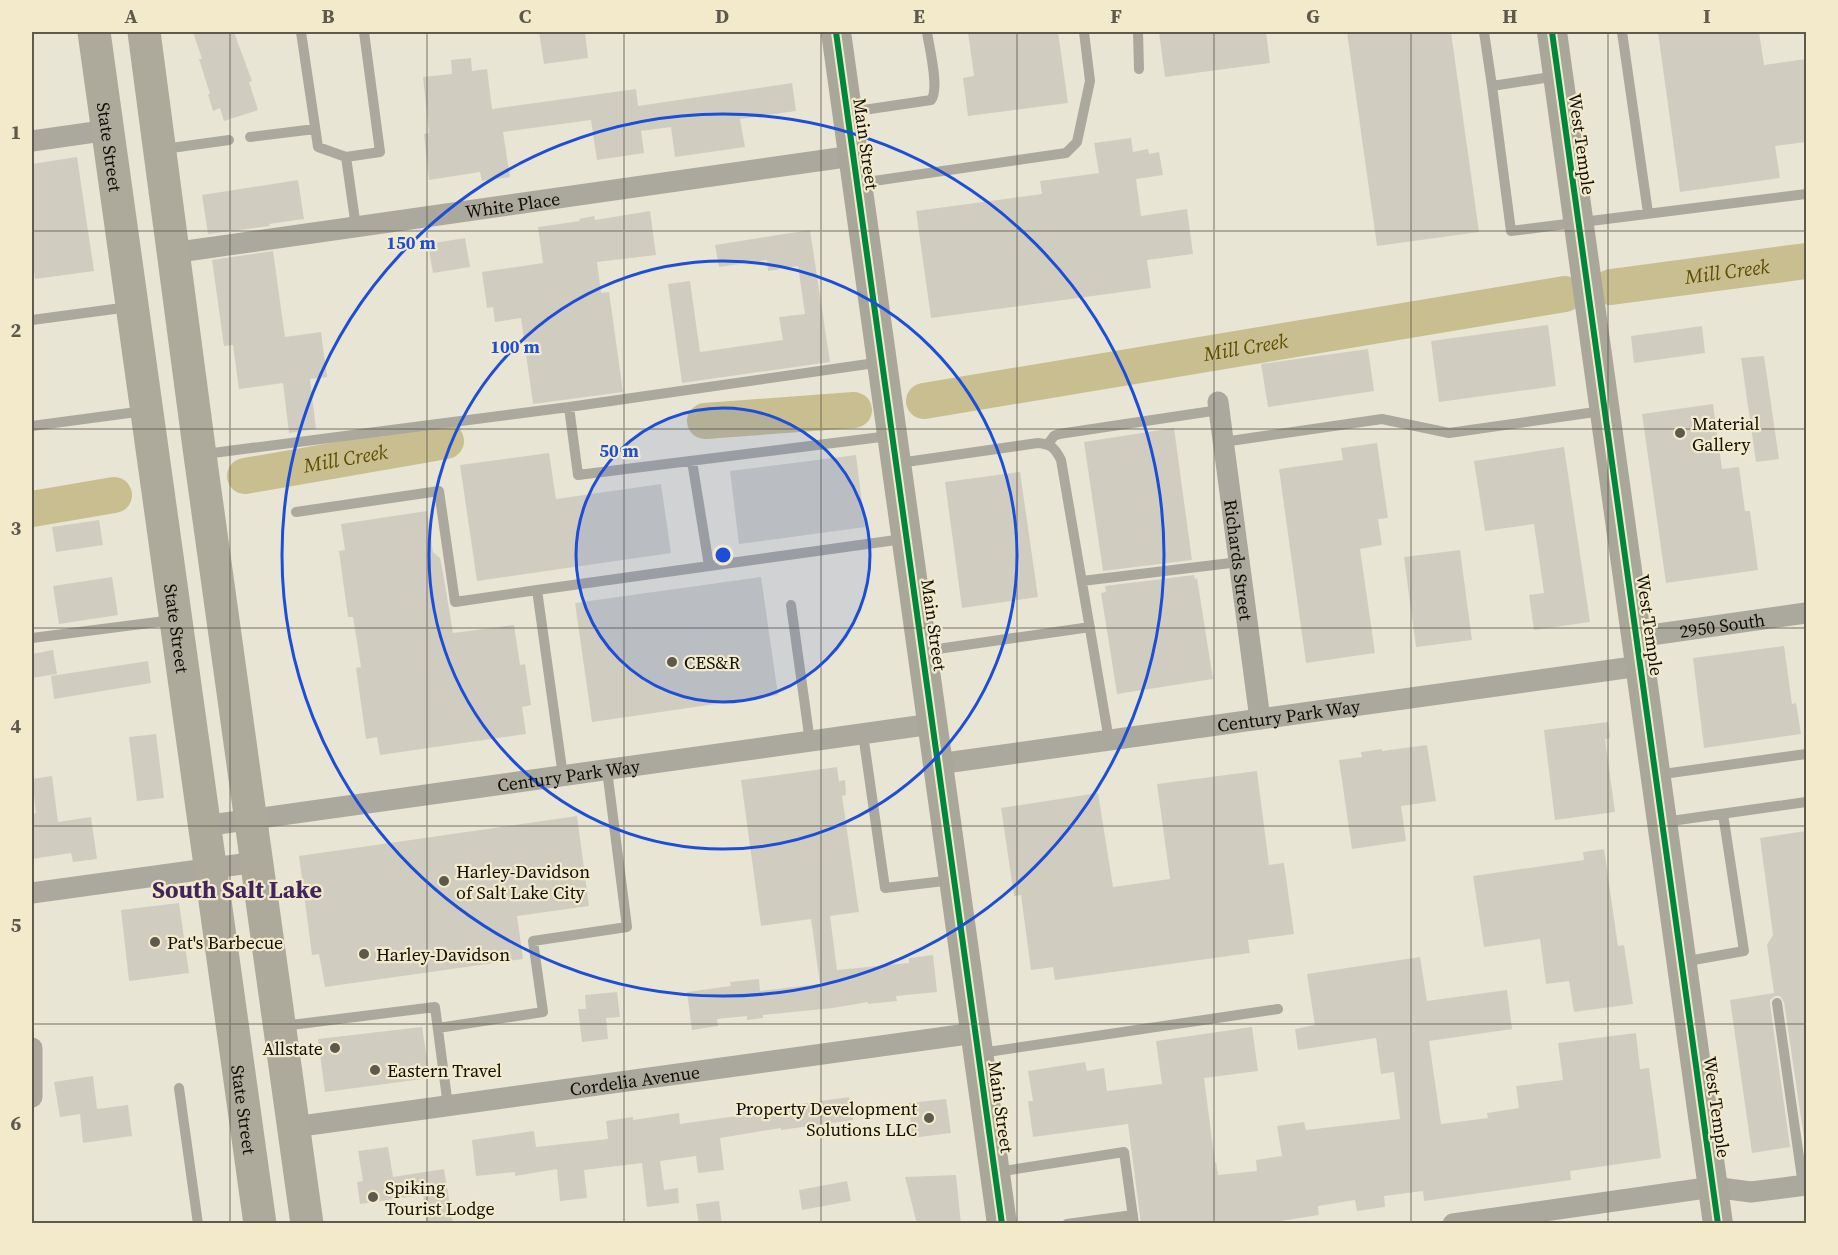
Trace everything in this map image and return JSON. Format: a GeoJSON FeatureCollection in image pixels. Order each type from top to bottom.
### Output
{"type":"FeatureCollection","features":[{"type":"Feature","properties":{"kind":"main road","name":"State Street"},"geometry":{"type":"LineString","coordinates":[[94,32],[260,1224]]}},
{"type":"Feature","properties":{"kind":"main road"},"geometry":{"type":"LineString","coordinates":[[144,32],[172,253],[307,1224]]}},
{"type":"Feature","properties":{"kind":"street","name":"Main Street"},"geometry":{"type":"LineString","coordinates":[[836,32],[1002,1224]]}},
{"type":"Feature","properties":{"kind":"street","name":"West Temple"},"geometry":{"type":"LineString","coordinates":[[1552,32],[1718,1224]]}},
{"type":"Feature","properties":{"kind":"street"},"geometry":{"type":"LineString","coordinates":[[32,141],[109,130]]}},
{"type":"Feature","properties":{"kind":"street","name":"White Place"},"geometry":{"type":"LineString","coordinates":[[172,253],[356,227],[855,170]]}},
{"type":"Feature","properties":{"kind":"street","name":"Richards Street"},"geometry":{"type":"LineString","coordinates":[[1218,406],[1260,719]]}},
{"type":"Feature","properties":{"kind":"street","name":"2950 South"},"geometry":{"type":"LineString","coordinates":[[1636,637],[1806,613]]}},
{"type":"Feature","properties":{"kind":"street","name":"Century Park Way"},"geometry":{"type":"LineString","coordinates":[[938,764],[1640,666]]}},
{"type":"Feature","properties":{"kind":"street","name":"Century Park Way"},"geometry":{"type":"LineString","coordinates":[[204,826],[932,724]]}},
{"type":"Feature","properties":{"kind":"street"},"geometry":{"type":"LineString","coordinates":[[32,893],[256,862]]}},
{"type":"Feature","properties":{"kind":"street","name":"Cordelia Avenue"},"geometry":{"type":"LineString","coordinates":[[294,1127],[448,1106],[977,1043]]}},
{"type":"Feature","properties":{"kind":"street"},"geometry":{"type":"LineString","coordinates":[[32,1048],[32,1097]]}},
{"type":"Feature","properties":{"kind":"street"},"geometry":{"type":"LineString","coordinates":[[1453,1224],[1713,1187],[1751,1192],[1805,1185]]}},
{"type":"Feature","properties":{"kind":"lane"},"geometry":{"type":"LineString","coordinates":[[302,32],[318,147],[346,156],[380,152],[364,32]]}},
{"type":"Feature","properties":{"kind":"lane"},"geometry":{"type":"LineString","coordinates":[[847,112],[931,100],[935,96],[927,32]]}},
{"type":"Feature","properties":{"kind":"lane"},"geometry":{"type":"LineString","coordinates":[[855,170],[1066,153],[1077,142],[1090,81],[1084,32]]}},
{"type":"Feature","properties":{"kind":"lane"},"geometry":{"type":"LineString","coordinates":[[1138,32],[1139,69]]}},
{"type":"Feature","properties":{"kind":"lane"},"geometry":{"type":"LineString","coordinates":[[1484,32],[1511,231],[1806,194]]}},
{"type":"Feature","properties":{"kind":"lane"},"geometry":{"type":"LineString","coordinates":[[1622,32],[1648,213]]}},
{"type":"Feature","properties":{"kind":"lane"},"geometry":{"type":"LineString","coordinates":[[1492,86],[1558,76]]}},
{"type":"Feature","properties":{"kind":"lane"},"geometry":{"type":"LineString","coordinates":[[250,137],[315,129]]}},
{"type":"Feature","properties":{"kind":"lane"},"geometry":{"type":"LineString","coordinates":[[159,149],[229,140]]}},
{"type":"Feature","properties":{"kind":"lane"},"geometry":{"type":"LineString","coordinates":[[346,156],[356,227]]}},
{"type":"Feature","properties":{"kind":"lane"},"geometry":{"type":"LineString","coordinates":[[32,320],[132,306]]}},
{"type":"Feature","properties":{"kind":"lane"},"geometry":{"type":"LineString","coordinates":[[200,455],[569,407],[882,362]]}},
{"type":"Feature","properties":{"kind":"lane"},"geometry":{"type":"LineString","coordinates":[[1048,444],[1054,436],[1059,434],[1218,406]]}},
{"type":"Feature","properties":{"kind":"lane"},"geometry":{"type":"LineString","coordinates":[[569,407],[578,475],[692,461],[1038,442],[1048,444],[1056,450],[1061,460],[1109,740]]}},
{"type":"Feature","properties":{"kind":"lane"},"geometry":{"type":"LineString","coordinates":[[32,426],[147,411]]}},
{"type":"Feature","properties":{"kind":"lane"},"geometry":{"type":"LineString","coordinates":[[1223,442],[1382,419],[1449,433],[1605,411]]}},
{"type":"Feature","properties":{"kind":"lane"},"geometry":{"type":"LineString","coordinates":[[692,461],[709,566]]}},
{"type":"Feature","properties":{"kind":"lane"},"geometry":{"type":"LineString","coordinates":[[296,512],[439,491],[455,602],[907,538]]}},
{"type":"Feature","properties":{"kind":"lane"},"geometry":{"type":"LineString","coordinates":[[1082,581],[1239,562]]}},
{"type":"Feature","properties":{"kind":"lane"},"geometry":{"type":"LineString","coordinates":[[537,590],[563,776]]}},
{"type":"Feature","properties":{"kind":"lane"},"geometry":{"type":"LineString","coordinates":[[791,605],[810,742]]}},
{"type":"Feature","properties":{"kind":"lane"},"geometry":{"type":"LineString","coordinates":[[32,638],[177,620]]}},
{"type":"Feature","properties":{"kind":"lane"},"geometry":{"type":"LineString","coordinates":[[922,652],[1090,627]]}},
{"type":"Feature","properties":{"kind":"lane"},"geometry":{"type":"LineString","coordinates":[[863,734],[885,888],[955,880]]}},
{"type":"Feature","properties":{"kind":"lane"},"geometry":{"type":"LineString","coordinates":[[1656,775],[1806,754]]}},
{"type":"Feature","properties":{"kind":"lane"},"geometry":{"type":"LineString","coordinates":[[438,1028],[543,1012],[533,941],[627,927],[607,770]]}},
{"type":"Feature","properties":{"kind":"lane"},"geometry":{"type":"LineString","coordinates":[[1662,822],[1806,801]]}},
{"type":"Feature","properties":{"kind":"lane"},"geometry":{"type":"LineString","coordinates":[[1682,962],[1744,951],[1723,814]]}},
{"type":"Feature","properties":{"kind":"lane"},"geometry":{"type":"LineString","coordinates":[[1777,1003],[1805,1185]]}},
{"type":"Feature","properties":{"kind":"lane"},"geometry":{"type":"LineString","coordinates":[[280,1026],[435,1007],[448,1106]]}},
{"type":"Feature","properties":{"kind":"lane"},"geometry":{"type":"LineString","coordinates":[[977,1043],[1278,1009]]}},
{"type":"Feature","properties":{"kind":"lane"},"geometry":{"type":"LineString","coordinates":[[179,1088],[198,1224]]}},
{"type":"Feature","properties":{"kind":"lane"},"geometry":{"type":"LineString","coordinates":[[995,1172],[1124,1152],[1133,1219],[1067,1224]]}},
{"type":"Feature","properties":{"kind":"building"},"geometry":{"type":"Polygon","coordinates":[[[193,32],[234,32],[252,81],[249,82],[258,110],[224,121],[220,108],[213,111],[199,59],[202,59],[193,32]]]}},
{"type":"Feature","properties":{"kind":"building"},"geometry":{"type":"Polygon","coordinates":[[[539,32],[585,32],[588,58],[544,64],[539,32]]]}},
{"type":"Feature","properties":{"kind":"building"},"geometry":{"type":"Polygon","coordinates":[[[968,32],[1058,32],[1068,103],[968,116],[963,78],[974,76],[968,32]]]}},
{"type":"Feature","properties":{"kind":"building"},"geometry":{"type":"Polygon","coordinates":[[[1159,32],[1266,32],[1270,63],[1165,77],[1159,32]]]}},
{"type":"Feature","properties":{"kind":"building"},"geometry":{"type":"Polygon","coordinates":[[[1347,32],[1451,32],[1479,232],[1377,246],[1347,32]]]}},
{"type":"Feature","properties":{"kind":"building"},"geometry":{"type":"Polygon","coordinates":[[[1658,32],[1759,32],[1764,65],[1806,59],[1806,142],[1775,146],[1780,178],[1680,192],[1658,32]]]}},
{"type":"Feature","properties":{"kind":"building"},"geometry":{"type":"Polygon","coordinates":[[[471,58],[472,71],[487,69],[492,109],[636,89],[638,106],[792,83],[796,111],[740,119],[745,147],[675,157],[671,127],[641,131],[644,153],[597,160],[591,120],[503,132],[510,177],[482,181],[480,172],[429,180],[424,134],[429,133],[423,77],[452,74],[451,60],[471,58]]]}},
{"type":"Feature","properties":{"kind":"building"},"geometry":{"type":"Polygon","coordinates":[[[1131,138],[1133,152],[1148,149],[1149,154],[1159,152],[1163,175],[1136,179],[1141,216],[1187,209],[1193,254],[1147,260],[1151,288],[931,318],[916,211],[1042,194],[1040,181],[1099,173],[1094,143],[1131,138]]]}},
{"type":"Feature","properties":{"kind":"building"},"geometry":{"type":"Polygon","coordinates":[[[77,157],[94,271],[35,279],[32,258],[32,164],[77,157]]]}},
{"type":"Feature","properties":{"kind":"building"},"geometry":{"type":"Polygon","coordinates":[[[298,180],[304,219],[208,234],[202,195],[298,180]]]}},
{"type":"Feature","properties":{"kind":"building"},"geometry":{"type":"Polygon","coordinates":[[[650,211],[656,255],[597,262],[601,293],[609,292],[623,392],[533,404],[521,318],[495,322],[493,307],[487,308],[482,272],[543,263],[538,227],[580,221],[579,219],[594,216],[595,220],[650,211]]]}},
{"type":"Feature","properties":{"kind":"building"},"geometry":{"type":"Polygon","coordinates":[[[810,230],[830,362],[682,383],[668,284],[690,281],[700,352],[783,340],[779,317],[805,314],[798,266],[768,271],[767,260],[719,267],[715,245],[810,230]]]}},
{"type":"Feature","properties":{"kind":"building"},"geometry":{"type":"Polygon","coordinates":[[[465,238],[470,267],[433,273],[428,244],[465,238]]]}},
{"type":"Feature","properties":{"kind":"building"},"geometry":{"type":"Polygon","coordinates":[[[273,251],[285,337],[321,332],[327,377],[310,379],[316,429],[289,433],[283,383],[239,389],[233,345],[224,346],[212,260],[273,251]]]}},
{"type":"Feature","properties":{"kind":"building"},"geometry":{"type":"Polygon","coordinates":[[[1548,325],[1556,386],[1439,402],[1431,341],[1548,325]]]}},
{"type":"Feature","properties":{"kind":"building"},"geometry":{"type":"Polygon","coordinates":[[[1702,326],[1705,353],[1634,363],[1631,336],[1702,326]]]}},
{"type":"Feature","properties":{"kind":"building"},"geometry":{"type":"Polygon","coordinates":[[[1368,349],[1374,391],[1268,407],[1261,364],[1368,349]]]}},
{"type":"Feature","properties":{"kind":"building"},"geometry":{"type":"Polygon","coordinates":[[[1764,356],[1779,459],[1756,462],[1741,358],[1764,356]]]}},
{"type":"Feature","properties":{"kind":"building"},"geometry":{"type":"Polygon","coordinates":[[[1713,404],[1722,469],[1739,467],[1745,511],[1750,511],[1758,570],[1666,583],[1642,414],[1713,404]]]}},
{"type":"Feature","properties":{"kind":"building"},"geometry":{"type":"Polygon","coordinates":[[[1174,428],[1192,560],[1103,571],[1084,442],[1174,428]]]}},
{"type":"Feature","properties":{"kind":"building"},"geometry":{"type":"Polygon","coordinates":[[[1377,443],[1388,518],[1378,519],[1382,545],[1360,549],[1375,653],[1306,663],[1279,469],[1343,460],[1341,448],[1377,443]]]}},
{"type":"Feature","properties":{"kind":"building"},"geometry":{"type":"Polygon","coordinates":[[[1564,447],[1590,622],[1534,630],[1529,595],[1544,593],[1534,524],[1485,531],[1474,461],[1564,447]]]}},
{"type":"Feature","properties":{"kind":"building"},"geometry":{"type":"Polygon","coordinates":[[[549,453],[556,499],[661,484],[671,553],[477,581],[460,465],[549,453]]]}},
{"type":"Feature","properties":{"kind":"building"},"geometry":{"type":"Polygon","coordinates":[[[856,455],[865,527],[739,544],[730,471],[856,455]]]}},
{"type":"Feature","properties":{"kind":"building"},"geometry":{"type":"Polygon","coordinates":[[[1020,472],[1038,597],[962,608],[945,482],[1020,472]]]}},
{"type":"Feature","properties":{"kind":"building"},"geometry":{"type":"Polygon","coordinates":[[[427,511],[433,552],[440,558],[453,633],[514,625],[520,665],[525,664],[531,705],[522,707],[526,734],[380,755],[377,737],[366,739],[356,668],[361,667],[353,617],[348,617],[339,551],[345,550],[341,524],[427,511]]]}},
{"type":"Feature","properties":{"kind":"building"},"geometry":{"type":"Polygon","coordinates":[[[99,520],[103,545],[56,552],[52,527],[99,520]]]}},
{"type":"Feature","properties":{"kind":"building"},"geometry":{"type":"Polygon","coordinates":[[[1460,550],[1472,640],[1416,647],[1404,557],[1460,550]]]}},
{"type":"Feature","properties":{"kind":"building"},"geometry":{"type":"Polygon","coordinates":[[[1194,575],[1195,579],[1197,578],[1213,679],[1117,694],[1101,593],[1106,592],[1105,586],[1194,575]]]}},
{"type":"Feature","properties":{"kind":"building"},"geometry":{"type":"Polygon","coordinates":[[[112,577],[118,615],[59,624],[53,586],[112,577]]]}},
{"type":"Feature","properties":{"kind":"building"},"geometry":{"type":"Polygon","coordinates":[[[761,577],[778,695],[592,722],[575,603],[761,577]]]}},
{"type":"Feature","properties":{"kind":"building"},"geometry":{"type":"Polygon","coordinates":[[[1784,646],[1792,704],[1796,703],[1801,734],[1704,748],[1693,658],[1784,646]]]}},
{"type":"Feature","properties":{"kind":"building"},"geometry":{"type":"Polygon","coordinates":[[[53,650],[57,674],[32,678],[32,654],[53,650]]]}},
{"type":"Feature","properties":{"kind":"building"},"geometry":{"type":"Polygon","coordinates":[[[148,661],[151,683],[54,699],[51,676],[148,661]]]}},
{"type":"Feature","properties":{"kind":"building"},"geometry":{"type":"Polygon","coordinates":[[[1608,722],[1610,738],[1605,739],[1615,812],[1555,820],[1544,730],[1608,722]]]}},
{"type":"Feature","properties":{"kind":"building"},"geometry":{"type":"Polygon","coordinates":[[[156,734],[164,798],[137,801],[129,737],[156,734]]]}},
{"type":"Feature","properties":{"kind":"building"},"geometry":{"type":"Polygon","coordinates":[[[1427,745],[1436,801],[1401,806],[1406,841],[1352,849],[1339,760],[1362,757],[1361,752],[1427,745]]]}},
{"type":"Feature","properties":{"kind":"building"},"geometry":{"type":"Polygon","coordinates":[[[837,767],[839,781],[845,780],[846,795],[842,796],[859,912],[830,916],[837,970],[909,963],[909,958],[933,955],[937,992],[896,996],[897,1001],[868,1004],[868,1002],[763,1015],[763,1018],[747,1020],[747,1016],[717,1019],[718,1026],[692,1030],[687,992],[731,986],[730,982],[759,979],[760,991],[820,984],[811,919],[761,926],[741,780],[837,767]]]}},
{"type":"Feature","properties":{"kind":"building"},"geometry":{"type":"Polygon","coordinates":[[[1257,771],[1269,865],[1284,863],[1294,934],[1248,940],[1250,953],[1055,980],[1053,967],[1031,970],[1021,895],[1014,896],[1001,808],[1098,793],[1113,887],[1170,879],[1157,784],[1257,771]]]}},
{"type":"Feature","properties":{"kind":"building"},"geometry":{"type":"Polygon","coordinates":[[[52,776],[58,822],[91,817],[97,859],[73,862],[71,853],[32,859],[32,814],[36,813],[32,779],[52,776]]]}},
{"type":"Feature","properties":{"kind":"building","name":"Harley-Davidson of Salt Lake City"},"geometry":{"type":"Polygon","coordinates":[[[577,816],[589,906],[517,916],[523,959],[325,987],[319,954],[312,955],[299,856],[577,816]]]}},
{"type":"Feature","properties":{"kind":"building"},"geometry":{"type":"Polygon","coordinates":[[[1806,831],[1806,1145],[1784,1002],[1780,996],[1775,996],[1770,1000],[1770,1004],[1790,1147],[1752,1153],[1730,1000],[1774,993],[1767,945],[1773,935],[1760,838],[1806,831]]]}},
{"type":"Feature","properties":{"kind":"building"},"geometry":{"type":"Polygon","coordinates":[[[1604,849],[1618,946],[1624,945],[1633,1004],[1574,1012],[1569,981],[1546,984],[1540,939],[1484,947],[1473,876],[1584,860],[1583,852],[1604,849]]]}},
{"type":"Feature","properties":{"kind":"building","name":"Pat's Barbecue"},"geometry":{"type":"Polygon","coordinates":[[[179,903],[189,973],[129,981],[121,910],[179,903]]]}},
{"type":"Feature","properties":{"kind":"building"},"geometry":{"type":"Polygon","coordinates":[[[1420,957],[1427,1001],[1507,990],[1512,1029],[1429,1041],[1441,1124],[1488,1118],[1487,1113],[1519,1108],[1516,1086],[1563,1080],[1558,1043],[1636,1033],[1640,1069],[1649,1068],[1661,1158],[1570,1171],[1571,1180],[1424,1201],[1423,1191],[1384,1196],[1385,1207],[1357,1211],[1355,1200],[1318,1206],[1319,1215],[1261,1224],[1141,1224],[1128,1124],[1033,1137],[1028,1101],[1033,1101],[1028,1071],[1085,1062],[1087,1071],[1104,1068],[1107,1091],[1162,1084],[1156,1041],[1252,1027],[1258,1071],[1204,1078],[1218,1175],[1257,1171],[1256,1160],[1282,1156],[1277,1126],[1304,1122],[1306,1130],[1400,1119],[1394,1072],[1381,1074],[1376,1038],[1298,1050],[1295,1029],[1315,1025],[1307,974],[1420,957]]]}},
{"type":"Feature","properties":{"kind":"building"},"geometry":{"type":"Polygon","coordinates":[[[617,992],[620,1017],[606,1018],[608,1039],[582,1042],[578,1009],[586,1009],[585,995],[617,992]]]}},
{"type":"Feature","properties":{"kind":"building"},"geometry":{"type":"Polygon","coordinates":[[[422,1027],[430,1078],[325,1092],[318,1039],[422,1027]]]}},
{"type":"Feature","properties":{"kind":"building"},"geometry":{"type":"Polygon","coordinates":[[[93,1076],[97,1109],[128,1105],[132,1136],[83,1143],[80,1114],[60,1117],[54,1082],[93,1076]]]}},
{"type":"Feature","properties":{"kind":"building"},"geometry":{"type":"Polygon","coordinates":[[[849,1097],[853,1120],[720,1138],[724,1170],[698,1173],[696,1156],[660,1161],[664,1190],[678,1188],[679,1203],[647,1207],[642,1163],[584,1170],[587,1198],[560,1201],[557,1169],[515,1176],[515,1172],[476,1176],[472,1140],[534,1131],[536,1147],[608,1139],[606,1121],[633,1117],[633,1120],[679,1113],[680,1124],[737,1116],[737,1112],[849,1097]]]}},
{"type":"Feature","properties":{"kind":"building","name":"Property Development Solutions LLC"},"geometry":{"type":"Polygon","coordinates":[[[946,1099],[951,1133],[912,1138],[909,1103],[946,1099]]]}},
{"type":"Feature","properties":{"kind":"building","name":"Spiking Tourist Lodge"},"geometry":{"type":"Polygon","coordinates":[[[388,1147],[393,1177],[444,1169],[453,1224],[427,1224],[423,1195],[360,1204],[357,1182],[363,1181],[358,1151],[388,1147]]]}},
{"type":"Feature","properties":{"kind":"building"},"geometry":{"type":"Polygon","coordinates":[[[956,1175],[961,1224],[917,1224],[905,1177],[956,1175]]]}},
{"type":"Feature","properties":{"kind":"building"},"geometry":{"type":"Polygon","coordinates":[[[847,1181],[851,1201],[802,1210],[799,1190],[847,1181]]]}},
{"type":"Feature","properties":{"kind":"building"},"geometry":{"type":"Polygon","coordinates":[[[719,1201],[722,1224],[699,1224],[696,1204],[719,1201]]]}},
{"type":"Feature","properties":{"kind":"waterway","name":"Mill Creek"},"geometry":{"type":"LineString","coordinates":[[1611,287],[1806,261]]}},
{"type":"Feature","properties":{"kind":"waterway","name":"Mill Creek"},"geometry":{"type":"LineString","coordinates":[[924,401],[1565,294]]}},
{"type":"Feature","properties":{"kind":"waterway","name":"Mill Creek"},"geometry":{"type":"LineString","coordinates":[[705,421],[854,410]]}},
{"type":"Feature","properties":{"kind":"waterway","name":"Mill Creek"},"geometry":{"type":"LineString","coordinates":[[245,476],[446,441]]}},
{"type":"Feature","properties":{"kind":"waterway","name":"Mill Creek"},"geometry":{"type":"LineString","coordinates":[[32,509],[114,495]]}},
{"type":"Feature","properties":{"kind":"cycle path"},"geometry":{"type":"LineString","coordinates":[[836,32],[1002,1224]]}},
{"type":"Feature","properties":{"kind":"cycle path"},"geometry":{"type":"LineString","coordinates":[[1552,32],[1718,1224]]}},
{"type":"Feature","properties":{"kind":"place","name":"Material Gallery"},"geometry":{"type":"Point","coordinates":[1680,433]}},
{"type":"Feature","properties":{"kind":"place","name":"CES&R"},"geometry":{"type":"Point","coordinates":[672,662]}},
{"type":"Feature","properties":{"kind":"place","name":"Harley-Davidson of Salt Lake City"},"geometry":{"type":"Point","coordinates":[444,881]}},
{"type":"Feature","properties":{"kind":"place","name":"Pat's Barbecue"},"geometry":{"type":"Point","coordinates":[155,942]}},
{"type":"Feature","properties":{"kind":"place","name":"Harley-Davidson"},"geometry":{"type":"Point","coordinates":[364,954]}},
{"type":"Feature","properties":{"kind":"place","name":"Allstate"},"geometry":{"type":"Point","coordinates":[335,1048]}},
{"type":"Feature","properties":{"kind":"place","name":"Eastern Travel"},"geometry":{"type":"Point","coordinates":[375,1070]}},
{"type":"Feature","properties":{"kind":"place","name":"Property Development Solutions LLC"},"geometry":{"type":"Point","coordinates":[929,1118]}},
{"type":"Feature","properties":{"kind":"place","name":"Spiking Tourist Lodge"},"geometry":{"type":"Point","coordinates":[373,1197]}},
{"type":"Feature","properties":{"kind":"district","name":"South Salt Lake"},"geometry":{"type":"Point","coordinates":[237,889]}}]}
